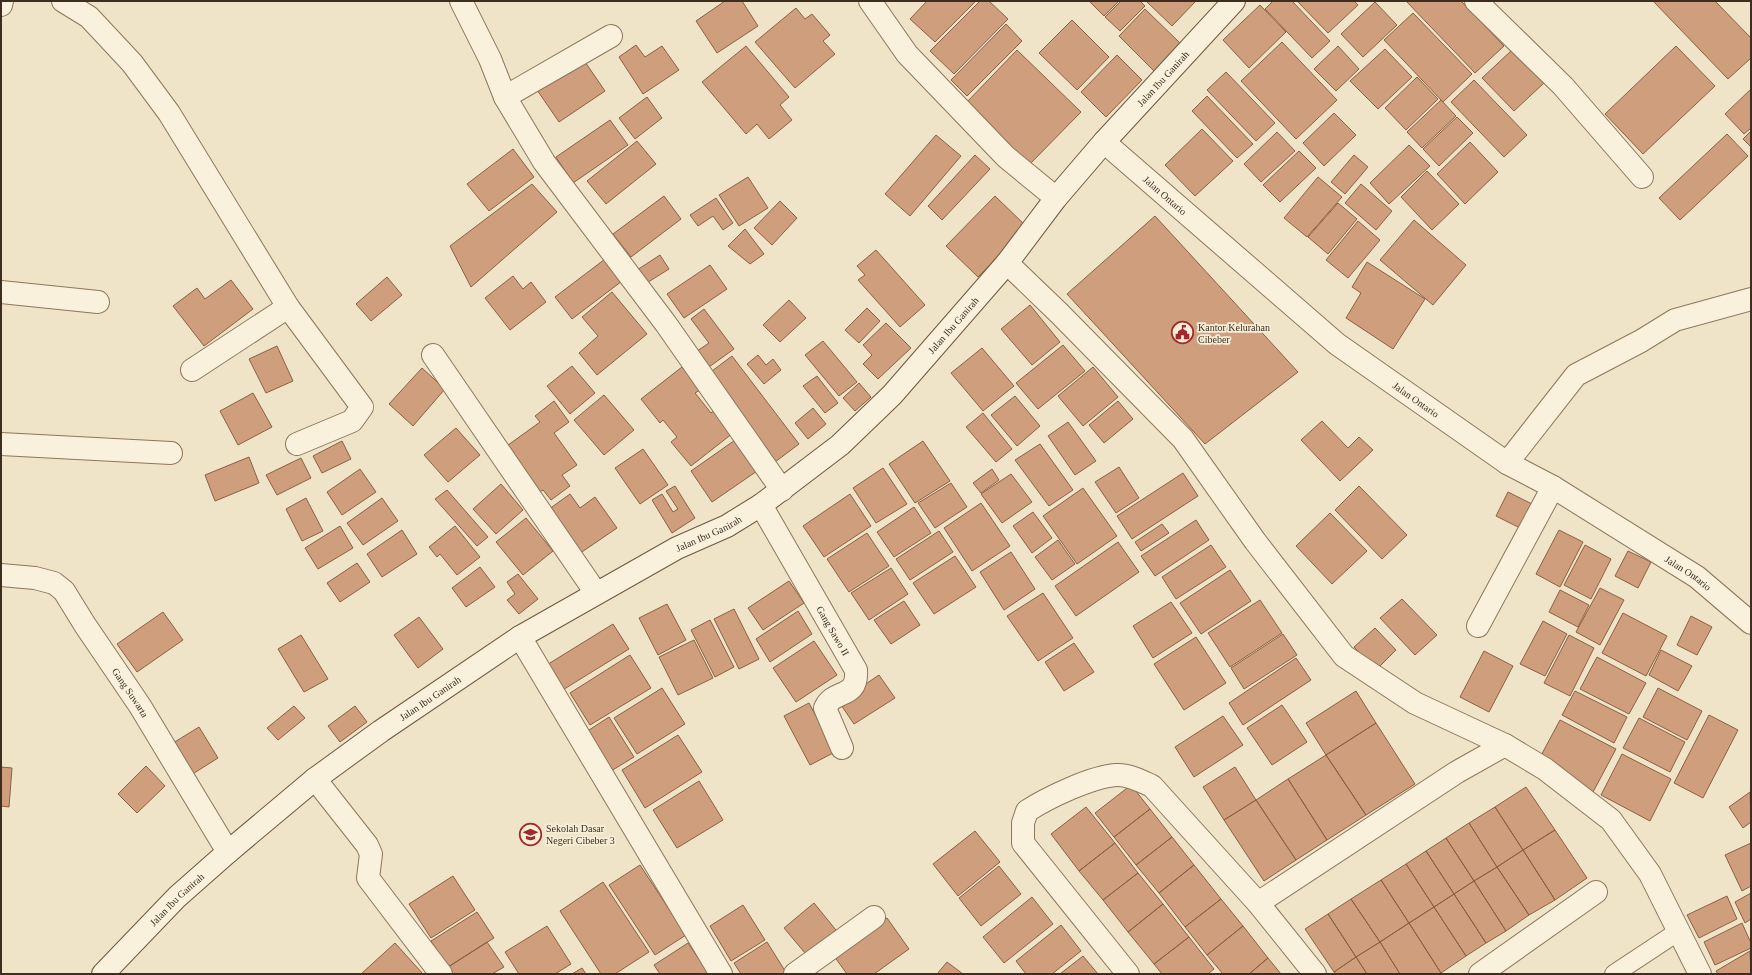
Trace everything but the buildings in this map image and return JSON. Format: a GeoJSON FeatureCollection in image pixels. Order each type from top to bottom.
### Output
{"type":"FeatureCollection","features":[{"type":"Feature","properties":{"kind":"street"},"geometry":{"type":"LineString","coordinates":[[1,5],[2,1]]}},
{"type":"Feature","properties":{"kind":"street"},"geometry":{"type":"LineString","coordinates":[[63,1],[88,17],[132,63],[169,113],[288,307],[362,408],[352,421],[297,444]]}},
{"type":"Feature","properties":{"kind":"street"},"geometry":{"type":"LineString","coordinates":[[461,1],[490,59],[505,97],[544,162],[666,324],[782,490]]}},
{"type":"Feature","properties":{"kind":"street"},"geometry":{"type":"LineString","coordinates":[[870,1],[908,54],[1006,157],[1056,198]]}},
{"type":"Feature","properties":{"kind":"street","name":"Jalan Ibu Ganirah"},"geometry":{"type":"LineString","coordinates":[[104,974],[177,897],[228,852],[315,779],[381,731],[520,637],[677,548],[727,526],[761,505],[840,445],[892,395],[1007,264],[1056,198],[1104,142],[1234,1]]}},
{"type":"Feature","properties":{"kind":"street"},"geometry":{"type":"LineString","coordinates":[[1476,1],[1563,86],[1642,177]]}},
{"type":"Feature","properties":{"kind":"street"},"geometry":{"type":"LineString","coordinates":[[505,97],[611,36]]}},
{"type":"Feature","properties":{"kind":"street","name":"Jalan Ontario"},"geometry":{"type":"LineString","coordinates":[[1104,142],[1337,344],[1507,463],[1553,487],[1698,577],[1751,623]]}},
{"type":"Feature","properties":{"kind":"street"},"geometry":{"type":"LineString","coordinates":[[1007,264],[1059,313],[1183,439],[1255,541],[1344,656],[1415,703],[1505,745],[1546,769],[1611,820],[1650,874],[1700,974]]}},
{"type":"Feature","properties":{"kind":"street"},"geometry":{"type":"LineString","coordinates":[[1,292],[98,302]]}},
{"type":"Feature","properties":{"kind":"street"},"geometry":{"type":"LineString","coordinates":[[1507,463],[1576,375],[1641,341],[1674,320],[1751,299]]}},
{"type":"Feature","properties":{"kind":"street"},"geometry":{"type":"LineString","coordinates":[[192,370],[288,307]]}},
{"type":"Feature","properties":{"kind":"street"},"geometry":{"type":"LineString","coordinates":[[433,355],[596,593]]}},
{"type":"Feature","properties":{"kind":"street"},"geometry":{"type":"LineString","coordinates":[[1,444],[171,453]]}},
{"type":"Feature","properties":{"kind":"street"},"geometry":{"type":"LineString","coordinates":[[1478,626],[1553,487]]}},
{"type":"Feature","properties":{"kind":"street","name":"Gang Sawo II"},"geometry":{"type":"LineString","coordinates":[[761,505],[856,670],[857,682],[853,689],[828,702],[825,708],[842,748]]}},
{"type":"Feature","properties":{"kind":"street","name":"Gang Suwarta"},"geometry":{"type":"LineString","coordinates":[[1,576],[35,578],[54,583],[64,591],[85,625],[140,706],[228,852]]}},
{"type":"Feature","properties":{"kind":"street"},"geometry":{"type":"LineString","coordinates":[[520,637],[721,974]]}},
{"type":"Feature","properties":{"kind":"street"},"geometry":{"type":"LineString","coordinates":[[1258,902],[1458,772],[1505,745]]}},
{"type":"Feature","properties":{"kind":"street"},"geometry":{"type":"LineString","coordinates":[[1128,974],[1023,843],[1023,823],[1027,811],[1039,803],[1064,791],[1117,775],[1137,779],[1152,786],[1258,902],[1315,974]]}},
{"type":"Feature","properties":{"kind":"street"},"geometry":{"type":"LineString","coordinates":[[315,779],[367,845],[371,854],[368,878],[371,883],[442,974]]}},
{"type":"Feature","properties":{"kind":"street"},"geometry":{"type":"LineString","coordinates":[[1480,974],[1596,892]]}},
{"type":"Feature","properties":{"kind":"street"},"geometry":{"type":"LineString","coordinates":[[795,974],[874,917]]}},
{"type":"Feature","properties":{"kind":"lane"},"geometry":{"type":"LineString","coordinates":[[1614,974],[1678,931]]}},
{"type":"Feature","properties":{"kind":"place","name":"Kantor Kelurahan Cibeber"},"geometry":{"type":"Point","coordinates":[1182,333]}},
{"type":"Feature","properties":{"kind":"place","name":"Sekolah Dasar Negeri Cibeber 3"},"geometry":{"type":"Point","coordinates":[530,834]}}]}
